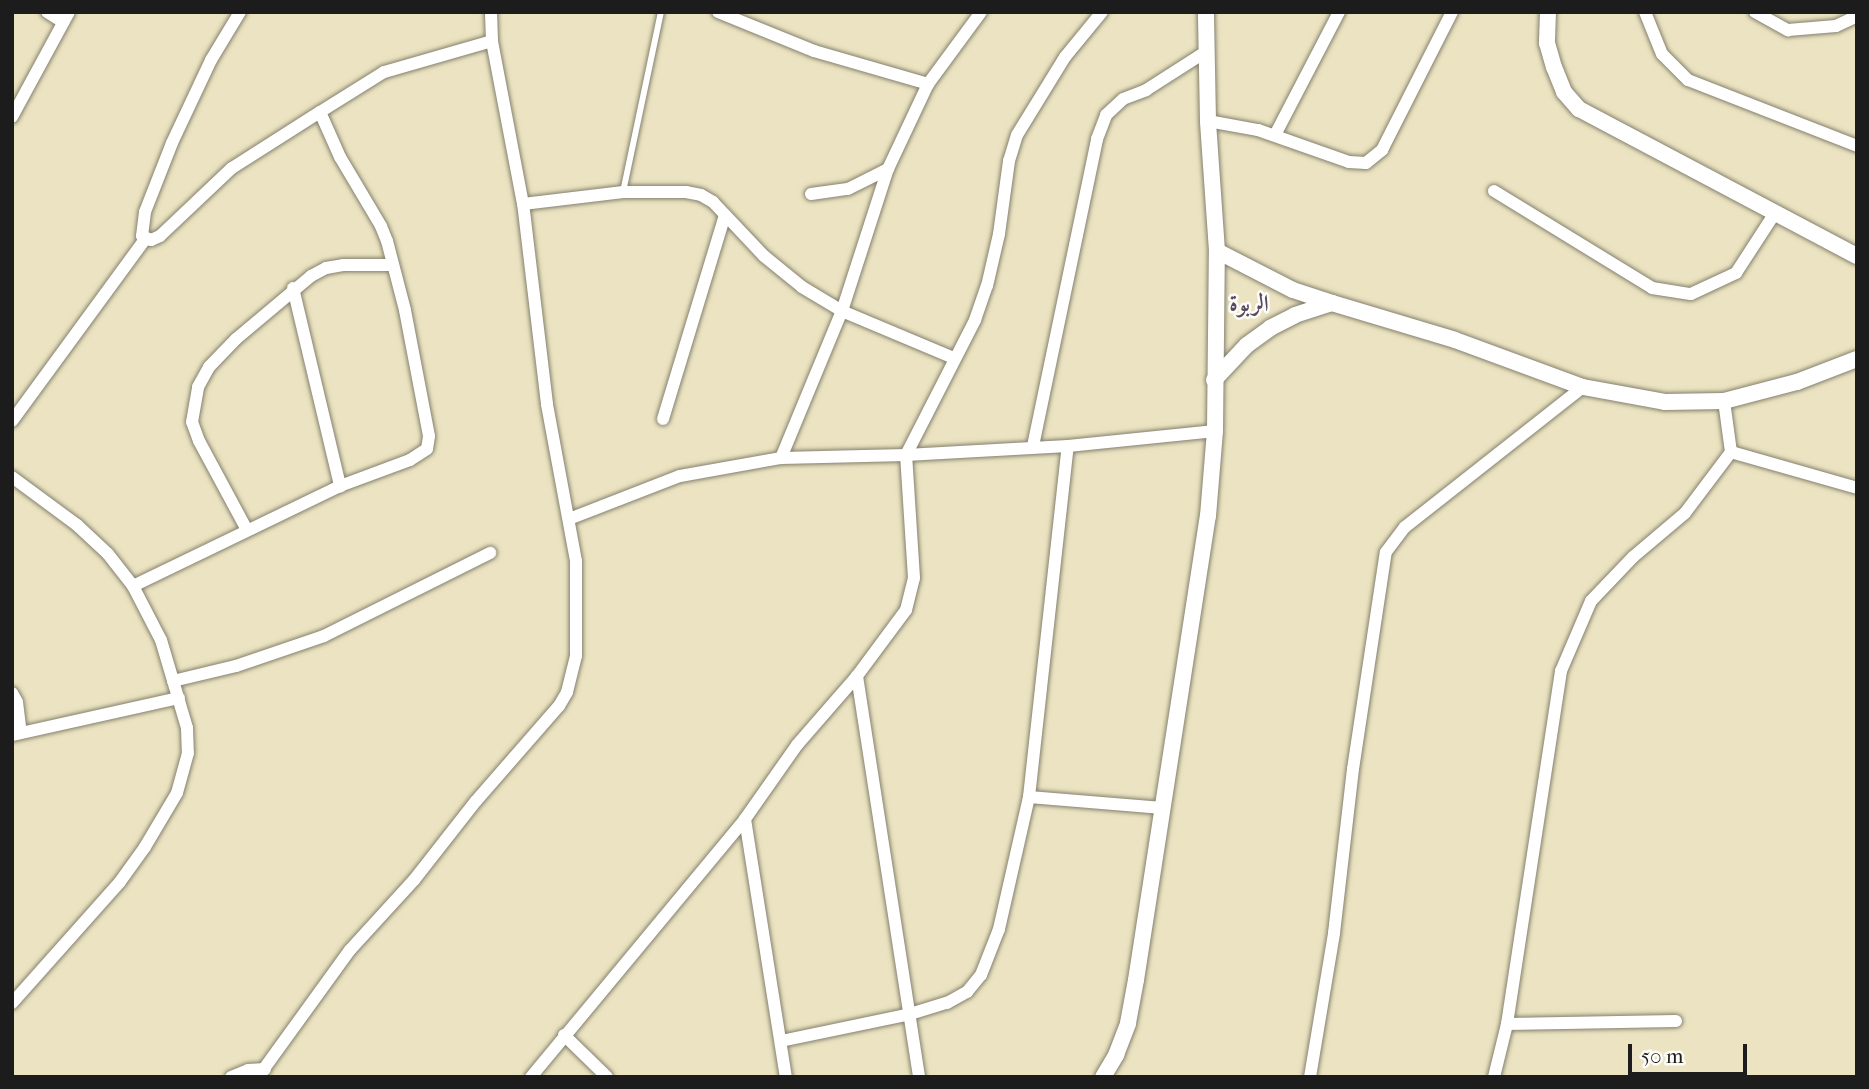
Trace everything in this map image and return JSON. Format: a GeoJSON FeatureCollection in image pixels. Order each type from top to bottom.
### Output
{"type":"FeatureCollection","features":[{"type":"Feature","properties":{"kind":"street"},"geometry":{"type":"LineString","coordinates":[[12,117],[66,17],[47,12]]}},
{"type":"Feature","properties":{"kind":"street"},"geometry":{"type":"LineString","coordinates":[[145,239],[141,228],[145,212],[172,143],[211,60],[240,12]]}},
{"type":"Feature","properties":{"kind":"street"},"geometry":{"type":"LineString","coordinates":[[232,1077],[248,1070],[261,1073],[350,950],[414,880],[475,801],[559,706],[567,692],[576,656],[578,598],[569,519],[547,404],[523,204],[492,41],[491,12]]}},
{"type":"Feature","properties":{"kind":"street"},"geometry":{"type":"LineString","coordinates":[[718,12],[814,51],[928,84]]}},
{"type":"Feature","properties":{"kind":"street"},"geometry":{"type":"LineString","coordinates":[[781,458],[842,311],[888,169],[928,84],[981,12]]}},
{"type":"Feature","properties":{"kind":"street"},"geometry":{"type":"LineString","coordinates":[[531,1077],[745,819],[797,745],[857,676],[906,610],[912,595],[914,578],[906,455],[988,286],[999,234],[1007,172],[1017,135],[1065,57],[1101,12]]}},
{"type":"Feature","properties":{"kind":"street"},"geometry":{"type":"LineString","coordinates":[[1103,1077],[1116,1055],[1128,1023],[1207,529],[1214,431],[1217,251],[1208,121],[1206,12]]}},
{"type":"Feature","properties":{"kind":"street"},"geometry":{"type":"LineString","coordinates":[[1275,135],[1339,12]]}},
{"type":"Feature","properties":{"kind":"street"},"geometry":{"type":"LineString","coordinates":[[1208,121],[1275,135],[1349,162],[1366,163],[1382,150],[1452,12]]}},
{"type":"Feature","properties":{"kind":"street"},"geometry":{"type":"LineString","coordinates":[[1548,12],[1547,43],[1554,66],[1564,92],[1579,108],[1857,257]]}},
{"type":"Feature","properties":{"kind":"street"},"geometry":{"type":"LineString","coordinates":[[1644,12],[1662,54],[1688,80],[1857,146]]}},
{"type":"Feature","properties":{"kind":"street"},"geometry":{"type":"LineString","coordinates":[[1755,12],[1788,30],[1836,26],[1857,16]]}},
{"type":"Feature","properties":{"kind":"street"},"geometry":{"type":"LineString","coordinates":[[12,421],[145,239],[160,236],[232,168],[384,72],[492,41]]}},
{"type":"Feature","properties":{"kind":"street"},"geometry":{"type":"LineString","coordinates":[[1033,446],[1095,150],[1107,115],[1123,99],[1146,90],[1207,51]]}},
{"type":"Feature","properties":{"kind":"street"},"geometry":{"type":"LineString","coordinates":[[133,586],[340,486],[410,460],[423,453],[429,443],[405,310],[381,226],[340,157],[320,112]]}},
{"type":"Feature","properties":{"kind":"street"},"geometry":{"type":"LineString","coordinates":[[811,194],[848,189],[888,169]]}},
{"type":"Feature","properties":{"kind":"street"},"geometry":{"type":"LineString","coordinates":[[1494,191],[1652,288],[1691,294],[1736,273],[1775,213]]}},
{"type":"Feature","properties":{"kind":"street"},"geometry":{"type":"LineString","coordinates":[[523,204],[623,192],[686,192],[713,202],[788,276],[842,311],[954,358]]}},
{"type":"Feature","properties":{"kind":"street"},"geometry":{"type":"LineString","coordinates":[[663,419],[725,215]]}},
{"type":"Feature","properties":{"kind":"street"},"geometry":{"type":"LineString","coordinates":[[1217,251],[1293,290],[1455,340],[1583,387],[1665,402],[1724,401],[1797,382],[1857,359]]}},
{"type":"Feature","properties":{"kind":"street"},"geometry":{"type":"LineString","coordinates":[[247,530],[199,441],[192,422],[193,405],[209,367],[293,288],[326,268],[392,265]]}},
{"type":"Feature","properties":{"kind":"street"},"geometry":{"type":"LineString","coordinates":[[293,288],[340,486]]}},
{"type":"Feature","properties":{"kind":"street"},"geometry":{"type":"LineString","coordinates":[[1214,380],[1247,345],[1270,328],[1295,315],[1332,303]]}},
{"type":"Feature","properties":{"kind":"street"},"geometry":{"type":"LineString","coordinates":[[1310,1077],[1334,933],[1353,769],[1387,552],[1405,527],[1583,387]]}},
{"type":"Feature","properties":{"kind":"street"},"geometry":{"type":"LineString","coordinates":[[1494,1077],[1507,1024],[1561,671],[1591,601],[1633,557],[1685,513],[1731,453],[1724,401]]}},
{"type":"Feature","properties":{"kind":"street"},"geometry":{"type":"LineString","coordinates":[[569,519],[680,476],[781,458],[906,455],[1068,446],[1214,431]]}},
{"type":"Feature","properties":{"kind":"street"},"geometry":{"type":"LineString","coordinates":[[781,1041],[910,1014],[947,1003],[967,992],[981,975],[999,929],[1029,797],[1068,446]]}},
{"type":"Feature","properties":{"kind":"street"},"geometry":{"type":"LineString","coordinates":[[1731,453],[1857,488]]}},
{"type":"Feature","properties":{"kind":"street"},"geometry":{"type":"LineString","coordinates":[[12,477],[77,525],[108,554],[133,586],[161,640],[187,728],[188,752],[177,793],[145,847],[119,883],[12,1003]]}},
{"type":"Feature","properties":{"kind":"street"},"geometry":{"type":"LineString","coordinates":[[173,681],[236,666],[313,640],[490,553]]}},
{"type":"Feature","properties":{"kind":"street"},"geometry":{"type":"LineString","coordinates":[[857,676],[919,1077]]}},
{"type":"Feature","properties":{"kind":"street"},"geometry":{"type":"LineString","coordinates":[[12,694],[17,702],[16,734],[179,698]]}},
{"type":"Feature","properties":{"kind":"street"},"geometry":{"type":"LineString","coordinates":[[1029,797],[1163,808]]}},
{"type":"Feature","properties":{"kind":"street"},"geometry":{"type":"LineString","coordinates":[[745,819],[786,1077]]}},
{"type":"Feature","properties":{"kind":"street"},"geometry":{"type":"LineString","coordinates":[[1507,1024],[1676,1021]]}},
{"type":"Feature","properties":{"kind":"street"},"geometry":{"type":"LineString","coordinates":[[564,1035],[607,1077]]}},
{"type":"Feature","properties":{"kind":"lane"},"geometry":{"type":"LineString","coordinates":[[623,192],[661,12]]}},
{"type":"Feature","properties":{"kind":"district","name":"الربوة"},"geometry":{"type":"Point","coordinates":[1249,304]}}]}
